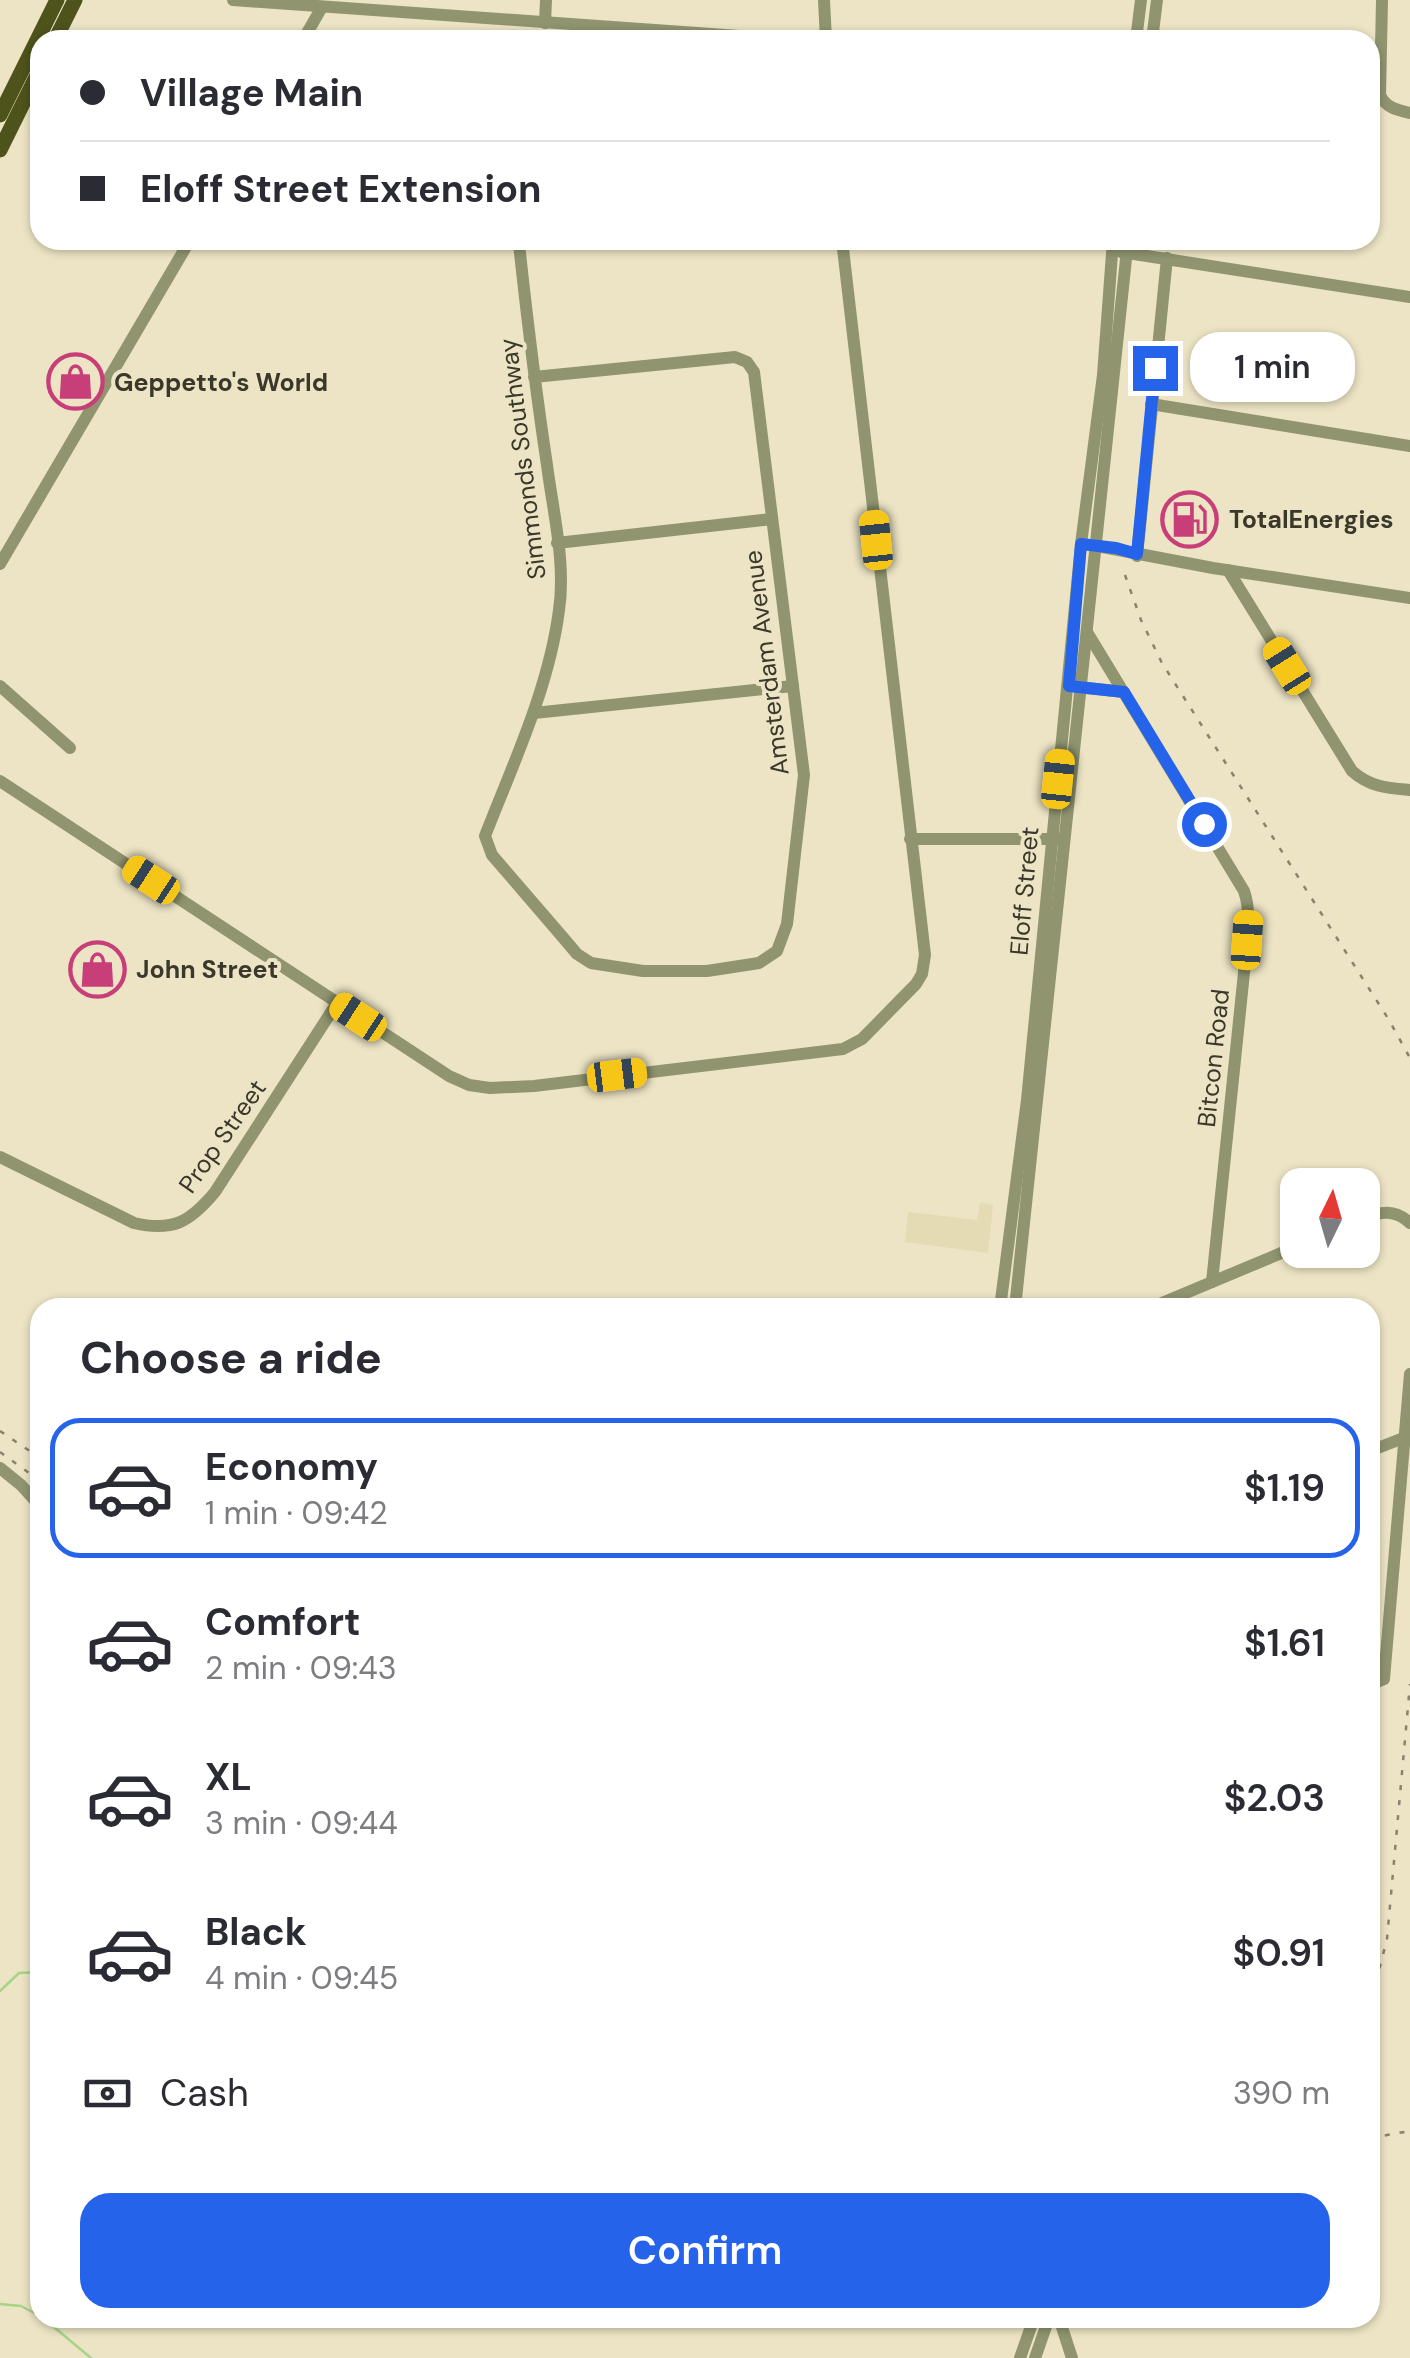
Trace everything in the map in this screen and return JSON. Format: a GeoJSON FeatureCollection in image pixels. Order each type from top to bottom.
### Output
{"type":"FeatureCollection","features":[{"type":"Feature","properties":{"kind":"main road"},"geometry":{"type":"LineString","coordinates":[[42,30],[57,0]]}},
{"type":"Feature","properties":{"kind":"main road"},"geometry":{"type":"LineString","coordinates":[[59,30],[75,0]]}},
{"type":"Feature","properties":{"kind":"main road"},"geometry":{"type":"LineString","coordinates":[[0,115],[30,54]]}},
{"type":"Feature","properties":{"kind":"main road"},"geometry":{"type":"LineString","coordinates":[[0,150],[30,89]]}},
{"type":"Feature","properties":{"kind":"street"},"geometry":{"type":"LineString","coordinates":[[233,0],[638,30]]}},
{"type":"Feature","properties":{"kind":"street"},"geometry":{"type":"LineString","coordinates":[[544,24],[546,0]]}},
{"type":"Feature","properties":{"kind":"street"},"geometry":{"type":"LineString","coordinates":[[824,0],[826,30]]}},
{"type":"Feature","properties":{"kind":"street"},"geometry":{"type":"LineString","coordinates":[[1137,30],[1140,0]]}},
{"type":"Feature","properties":{"kind":"street"},"geometry":{"type":"LineString","coordinates":[[1153,30],[1157,0]]}},
{"type":"Feature","properties":{"kind":"street"},"geometry":{"type":"LineString","coordinates":[[1382,0],[1380,95],[1383,103],[1394,110],[1410,112]]}},
{"type":"Feature","properties":{"kind":"street"},"geometry":{"type":"LineString","coordinates":[[308,30],[322,7]]}},
{"type":"Feature","properties":{"kind":"street"},"geometry":{"type":"LineString","coordinates":[[0,564],[184,250]]}},
{"type":"Feature","properties":{"kind":"street","name":"Simmonds Southway"},"geometry":{"type":"LineString","coordinates":[[485,836],[534,713],[560,609],[557,542],[520,250]]}},
{"type":"Feature","properties":{"kind":"street"},"geometry":{"type":"LineString","coordinates":[[0,781],[448,1076],[469,1085],[534,1086],[842,1049],[862,1039],[916,984],[925,965],[843,250]]}},
{"type":"Feature","properties":{"kind":"street","name":"Eloff Street"},"geometry":{"type":"LineString","coordinates":[[1104,409],[1112,250]]}},
{"type":"Feature","properties":{"kind":"street","name":"Eloff Street"},"geometry":{"type":"LineString","coordinates":[[1015,1298],[1020,1202],[1088,548],[1127,250]]}},
{"type":"Feature","properties":{"kind":"street"},"geometry":{"type":"LineString","coordinates":[[1141,250],[1167,258],[1410,297]]}},
{"type":"Feature","properties":{"kind":"street"},"geometry":{"type":"LineString","coordinates":[[1138,555],[1167,258]]}},
{"type":"Feature","properties":{"kind":"street","name":"Amsterdam Avenue"},"geometry":{"type":"LineString","coordinates":[[485,836],[489,850],[502,867],[568,944],[591,962],[672,973],[707,971],[759,963],[777,951],[783,940],[804,774],[754,372],[746,362],[735,358],[534,377]]}},
{"type":"Feature","properties":{"kind":"street"},"geometry":{"type":"LineString","coordinates":[[1152,404],[1410,446]]}},
{"type":"Feature","properties":{"kind":"street"},"geometry":{"type":"LineString","coordinates":[[557,542],[772,519]]}},
{"type":"Feature","properties":{"kind":"street"},"geometry":{"type":"LineString","coordinates":[[1088,548],[1410,598]]}},
{"type":"Feature","properties":{"kind":"street","name":"Eloff Street"},"geometry":{"type":"LineString","coordinates":[[1075,687],[1087,632],[1088,548]]}},
{"type":"Feature","properties":{"kind":"street"},"geometry":{"type":"LineString","coordinates":[[1228,570],[1352,770],[1379,788],[1410,790]]}},
{"type":"Feature","properties":{"kind":"street","name":"Bitcon Road"},"geometry":{"type":"LineString","coordinates":[[1087,632],[1248,902],[1212,1282]]}},
{"type":"Feature","properties":{"kind":"street"},"geometry":{"type":"LineString","coordinates":[[0,686],[70,748]]}},
{"type":"Feature","properties":{"kind":"street"},"geometry":{"type":"LineString","coordinates":[[534,713],[793,686]]}},
{"type":"Feature","properties":{"kind":"street"},"geometry":{"type":"LineString","coordinates":[[1075,687],[1124,692]]}},
{"type":"Feature","properties":{"kind":"street"},"geometry":{"type":"LineString","coordinates":[[910,839],[1058,839]]}},
{"type":"Feature","properties":{"kind":"street","name":"Prop Street"},"geometry":{"type":"LineString","coordinates":[[0,1157],[134,1223],[154,1227],[185,1221],[215,1192],[337,1004]]}},
{"type":"Feature","properties":{"kind":"street","name":"Eloff Street"},"geometry":{"type":"LineString","coordinates":[[1002,1298],[1020,1202]]}},
{"type":"Feature","properties":{"kind":"street"},"geometry":{"type":"LineString","coordinates":[[1380,1215],[1399,1214],[1410,1223]]}},
{"type":"Feature","properties":{"kind":"street"},"geometry":{"type":"LineString","coordinates":[[1174,1298],[1280,1254]]}},
{"type":"Feature","properties":{"kind":"street"},"geometry":{"type":"LineString","coordinates":[[1380,1681],[1384,1679],[1410,1374]]}},
{"type":"Feature","properties":{"kind":"street"},"geometry":{"type":"LineString","coordinates":[[1380,1448],[1406,1437]]}},
{"type":"Feature","properties":{"kind":"street"},"geometry":{"type":"LineString","coordinates":[[0,1468],[30,1495]]}},
{"type":"Feature","properties":{"kind":"street"},"geometry":{"type":"LineString","coordinates":[[1020,2358],[1030,2328]]}},
{"type":"Feature","properties":{"kind":"street"},"geometry":{"type":"LineString","coordinates":[[1035,2358],[1046,2328]]}},
{"type":"Feature","properties":{"kind":"street"},"geometry":{"type":"LineString","coordinates":[[1062,2328],[1072,2358]]}},
{"type":"Feature","properties":{"kind":"shaded area"},"geometry":{"type":"Polygon","coordinates":[[[980,1203],[993,1205],[988,1253],[905,1242],[908,1212],[977,1220],[980,1203]]]}},
{"type":"Feature","properties":{"kind":"waterway"},"geometry":{"type":"LineString","coordinates":[[0,1991],[19,1973],[30,1972]]}},
{"type":"Feature","properties":{"kind":"waterway"},"geometry":{"type":"LineString","coordinates":[[0,2304],[30,2311]]}},
{"type":"Feature","properties":{"kind":"waterway"},"geometry":{"type":"LineString","coordinates":[[55,2328],[91,2358]]}},
{"type":"Feature","properties":{"kind":"railway"},"geometry":{"type":"LineString","coordinates":[[1125,575],[1162,663],[1410,1058]]}},
{"type":"Feature","properties":{"kind":"railway"},"geometry":{"type":"LineString","coordinates":[[0,1431],[30,1451]]}},
{"type":"Feature","properties":{"kind":"railway"},"geometry":{"type":"LineString","coordinates":[[0,1452],[30,1474]]}},
{"type":"Feature","properties":{"kind":"railway"},"geometry":{"type":"LineString","coordinates":[[1380,1966],[1387,1939],[1410,1684]]}},
{"type":"Feature","properties":{"kind":"railway"},"geometry":{"type":"LineString","coordinates":[[1380,2136],[1410,2131]]}},
{"type":"Feature","properties":{"kind":"place","name":"Geppetto's World"},"geometry":{"type":"Point","coordinates":[75,382]}},
{"type":"Feature","properties":{"kind":"place","name":"TotalEnergies"},"geometry":{"type":"Point","coordinates":[1190,519]}},
{"type":"Feature","properties":{"kind":"place","name":"John Street"},"geometry":{"type":"Point","coordinates":[97,969]}},
{"type":"Feature","properties":{"kind":"route"},"geometry":{"type":"LineString","coordinates":[[1155,368],[1137,554],[1081,544],[1069,686],[1124,692],[1204,824]]}}]}
